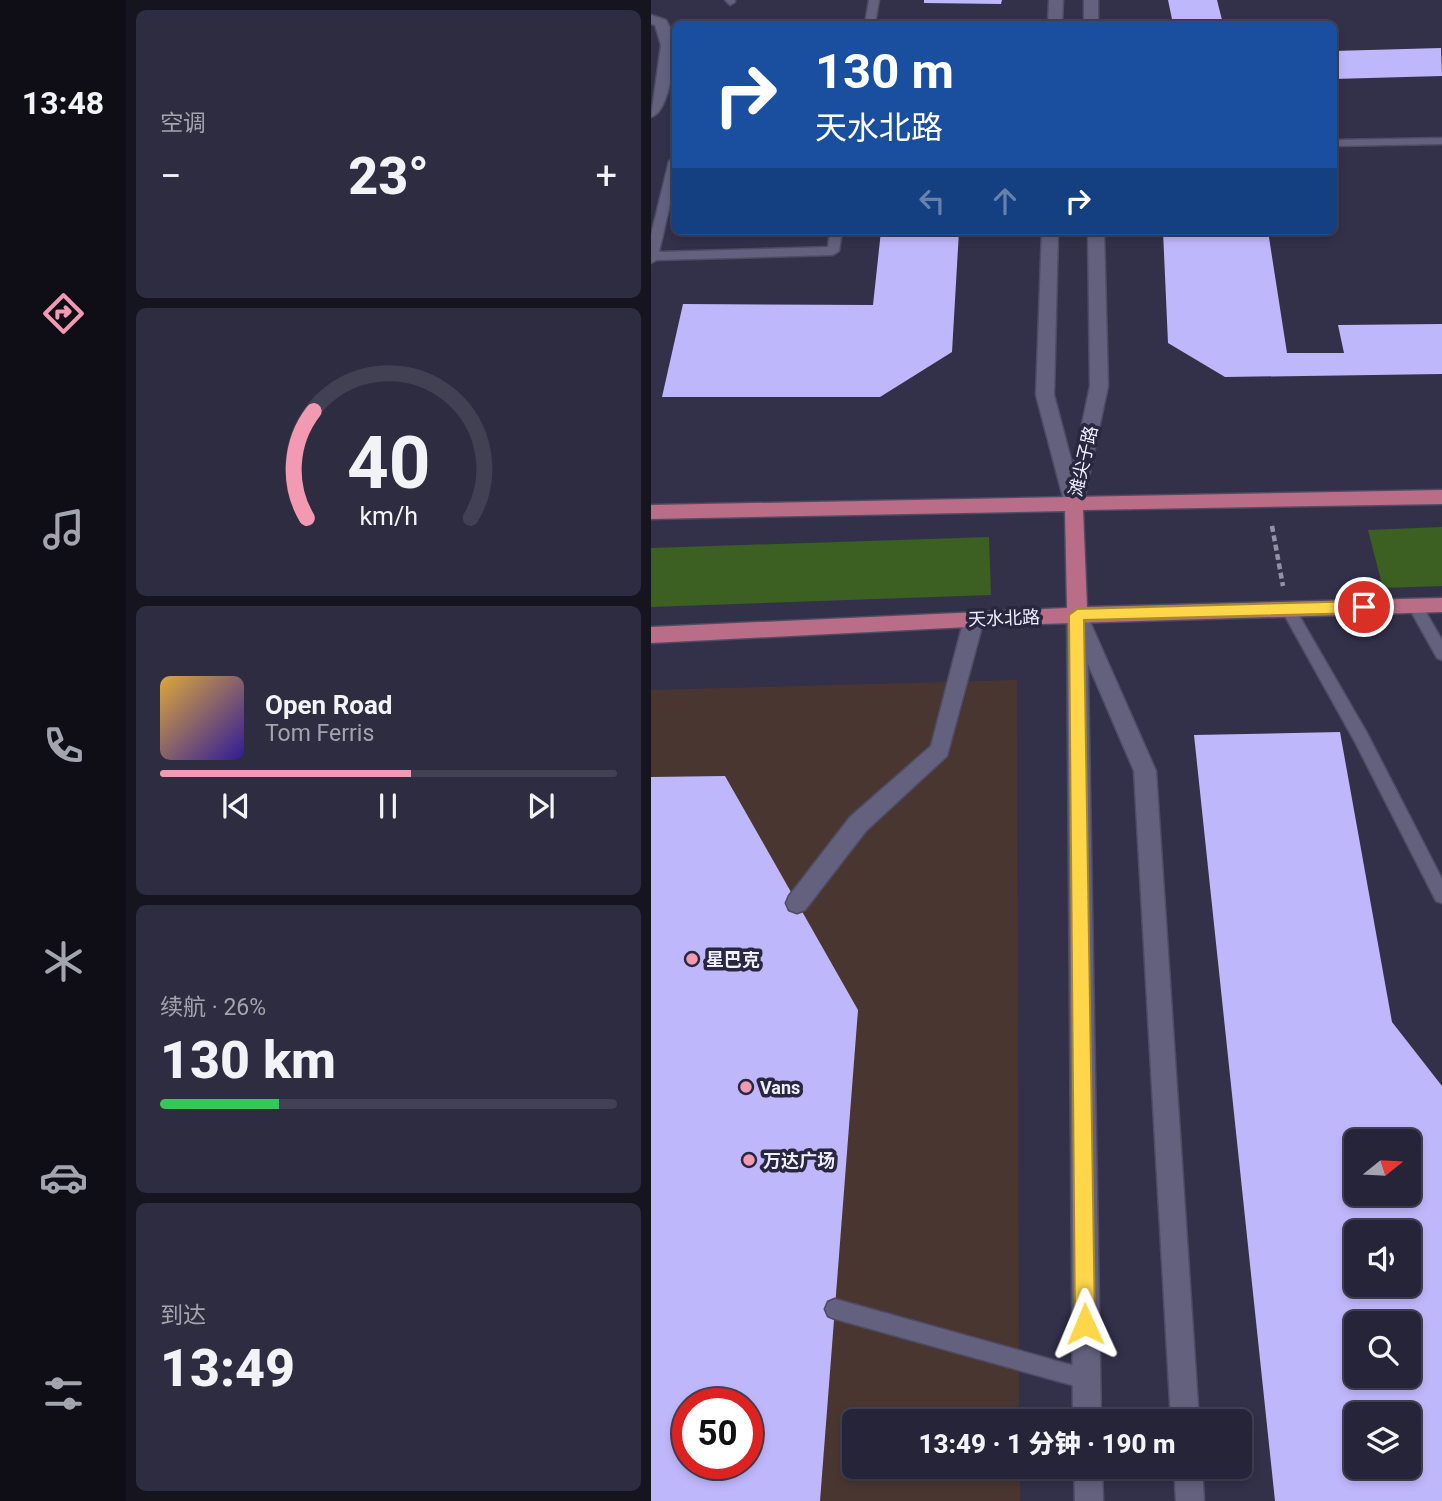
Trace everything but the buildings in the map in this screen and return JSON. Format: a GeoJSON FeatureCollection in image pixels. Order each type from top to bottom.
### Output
{"type":"FeatureCollection","features":[{"type":"Feature","properties":{"kind":"main road"},"geometry":{"type":"LineString","coordinates":[[651,512],[1442,497]]}},
{"type":"Feature","properties":{"kind":"main road"},"geometry":{"type":"LineString","coordinates":[[1074,505],[1077,615]]}},
{"type":"Feature","properties":{"kind":"main road","name":"天水北路"},"geometry":{"type":"LineString","coordinates":[[651,635],[1077,615],[1442,605]]}},
{"type":"Feature","properties":{"kind":"street"},"geometry":{"type":"LineString","coordinates":[[1055,21],[1056,0]]}},
{"type":"Feature","properties":{"kind":"street"},"geometry":{"type":"LineString","coordinates":[[1091,0],[1091,21]]}},
{"type":"Feature","properties":{"kind":"street"},"geometry":{"type":"LineString","coordinates":[[651,19],[661,23],[668,45],[658,104],[651,113]]}},
{"type":"Feature","properties":{"kind":"street","name":"滩尖子路"},"geometry":{"type":"LineString","coordinates":[[1049,235],[1045,394],[1074,505]]}},
{"type":"Feature","properties":{"kind":"street","name":"滩尖子路"},"geometry":{"type":"LineString","coordinates":[[1074,505],[1100,386],[1096,235]]}},
{"type":"Feature","properties":{"kind":"street"},"geometry":{"type":"LineString","coordinates":[[1077,615],[1087,1409]]}},
{"type":"Feature","properties":{"kind":"street"},"geometry":{"type":"LineString","coordinates":[[1077,615],[1145,771],[1184,1409]]}},
{"type":"Feature","properties":{"kind":"street"},"geometry":{"type":"LineString","coordinates":[[797,903],[858,824],[940,750],[974,619]]}},
{"type":"Feature","properties":{"kind":"street"},"geometry":{"type":"LineString","coordinates":[[1088,1479],[1089,1501]]}},
{"type":"Feature","properties":{"kind":"street"},"geometry":{"type":"LineString","coordinates":[[1189,1479],[1190,1501]]}},
{"type":"Feature","properties":{"kind":"lane"},"geometry":{"type":"LineString","coordinates":[[870,21],[874,0]]}},
{"type":"Feature","properties":{"kind":"lane"},"geometry":{"type":"LineString","coordinates":[[1337,143],[1442,141]]}},
{"type":"Feature","properties":{"kind":"lane"},"geometry":{"type":"LineString","coordinates":[[672,173],[651,258],[833,251],[835,235]]}},
{"type":"Feature","properties":{"kind":"lane"},"geometry":{"type":"LineString","coordinates":[[1415,606],[1442,654]]}},
{"type":"Feature","properties":{"kind":"lane"},"geometry":{"type":"LineString","coordinates":[[1288,609],[1361,738],[1442,896]]}},
{"type":"Feature","properties":{"kind":"lane"},"geometry":{"type":"LineString","coordinates":[[835,1309],[1086,1379]]}},
{"type":"Feature","properties":{"kind":"path"},"geometry":{"type":"LineString","coordinates":[[1267,501],[1288,609]]}},
{"type":"Feature","properties":{"kind":"shaded area"},"geometry":{"type":"Polygon","coordinates":[[[1017,680],[1019,1409],[842,1409],[842,1479],[1020,1479],[1020,1501],[651,1501],[651,690],[1017,680]]]}},
{"type":"Feature","properties":{"kind":"green space"},"geometry":{"type":"Polygon","coordinates":[[[1442,527],[1442,586],[1383,588],[1368,530],[1442,527]]]}},
{"type":"Feature","properties":{"kind":"green space"},"geometry":{"type":"Polygon","coordinates":[[[989,537],[991,595],[651,607],[651,548],[989,537]]]}},
{"type":"Feature","properties":{"kind":"place","name":"星巴克"},"geometry":{"type":"Point","coordinates":[692,959]}},
{"type":"Feature","properties":{"kind":"place","name":"Vans"},"geometry":{"type":"Point","coordinates":[746,1087]}},
{"type":"Feature","properties":{"kind":"place","name":"万达广场"},"geometry":{"type":"Point","coordinates":[749,1160]}},
{"type":"Feature","properties":{"kind":"route"},"geometry":{"type":"LineString","coordinates":[[1085,1324],[1077,615],[1364,607]]}}]}
